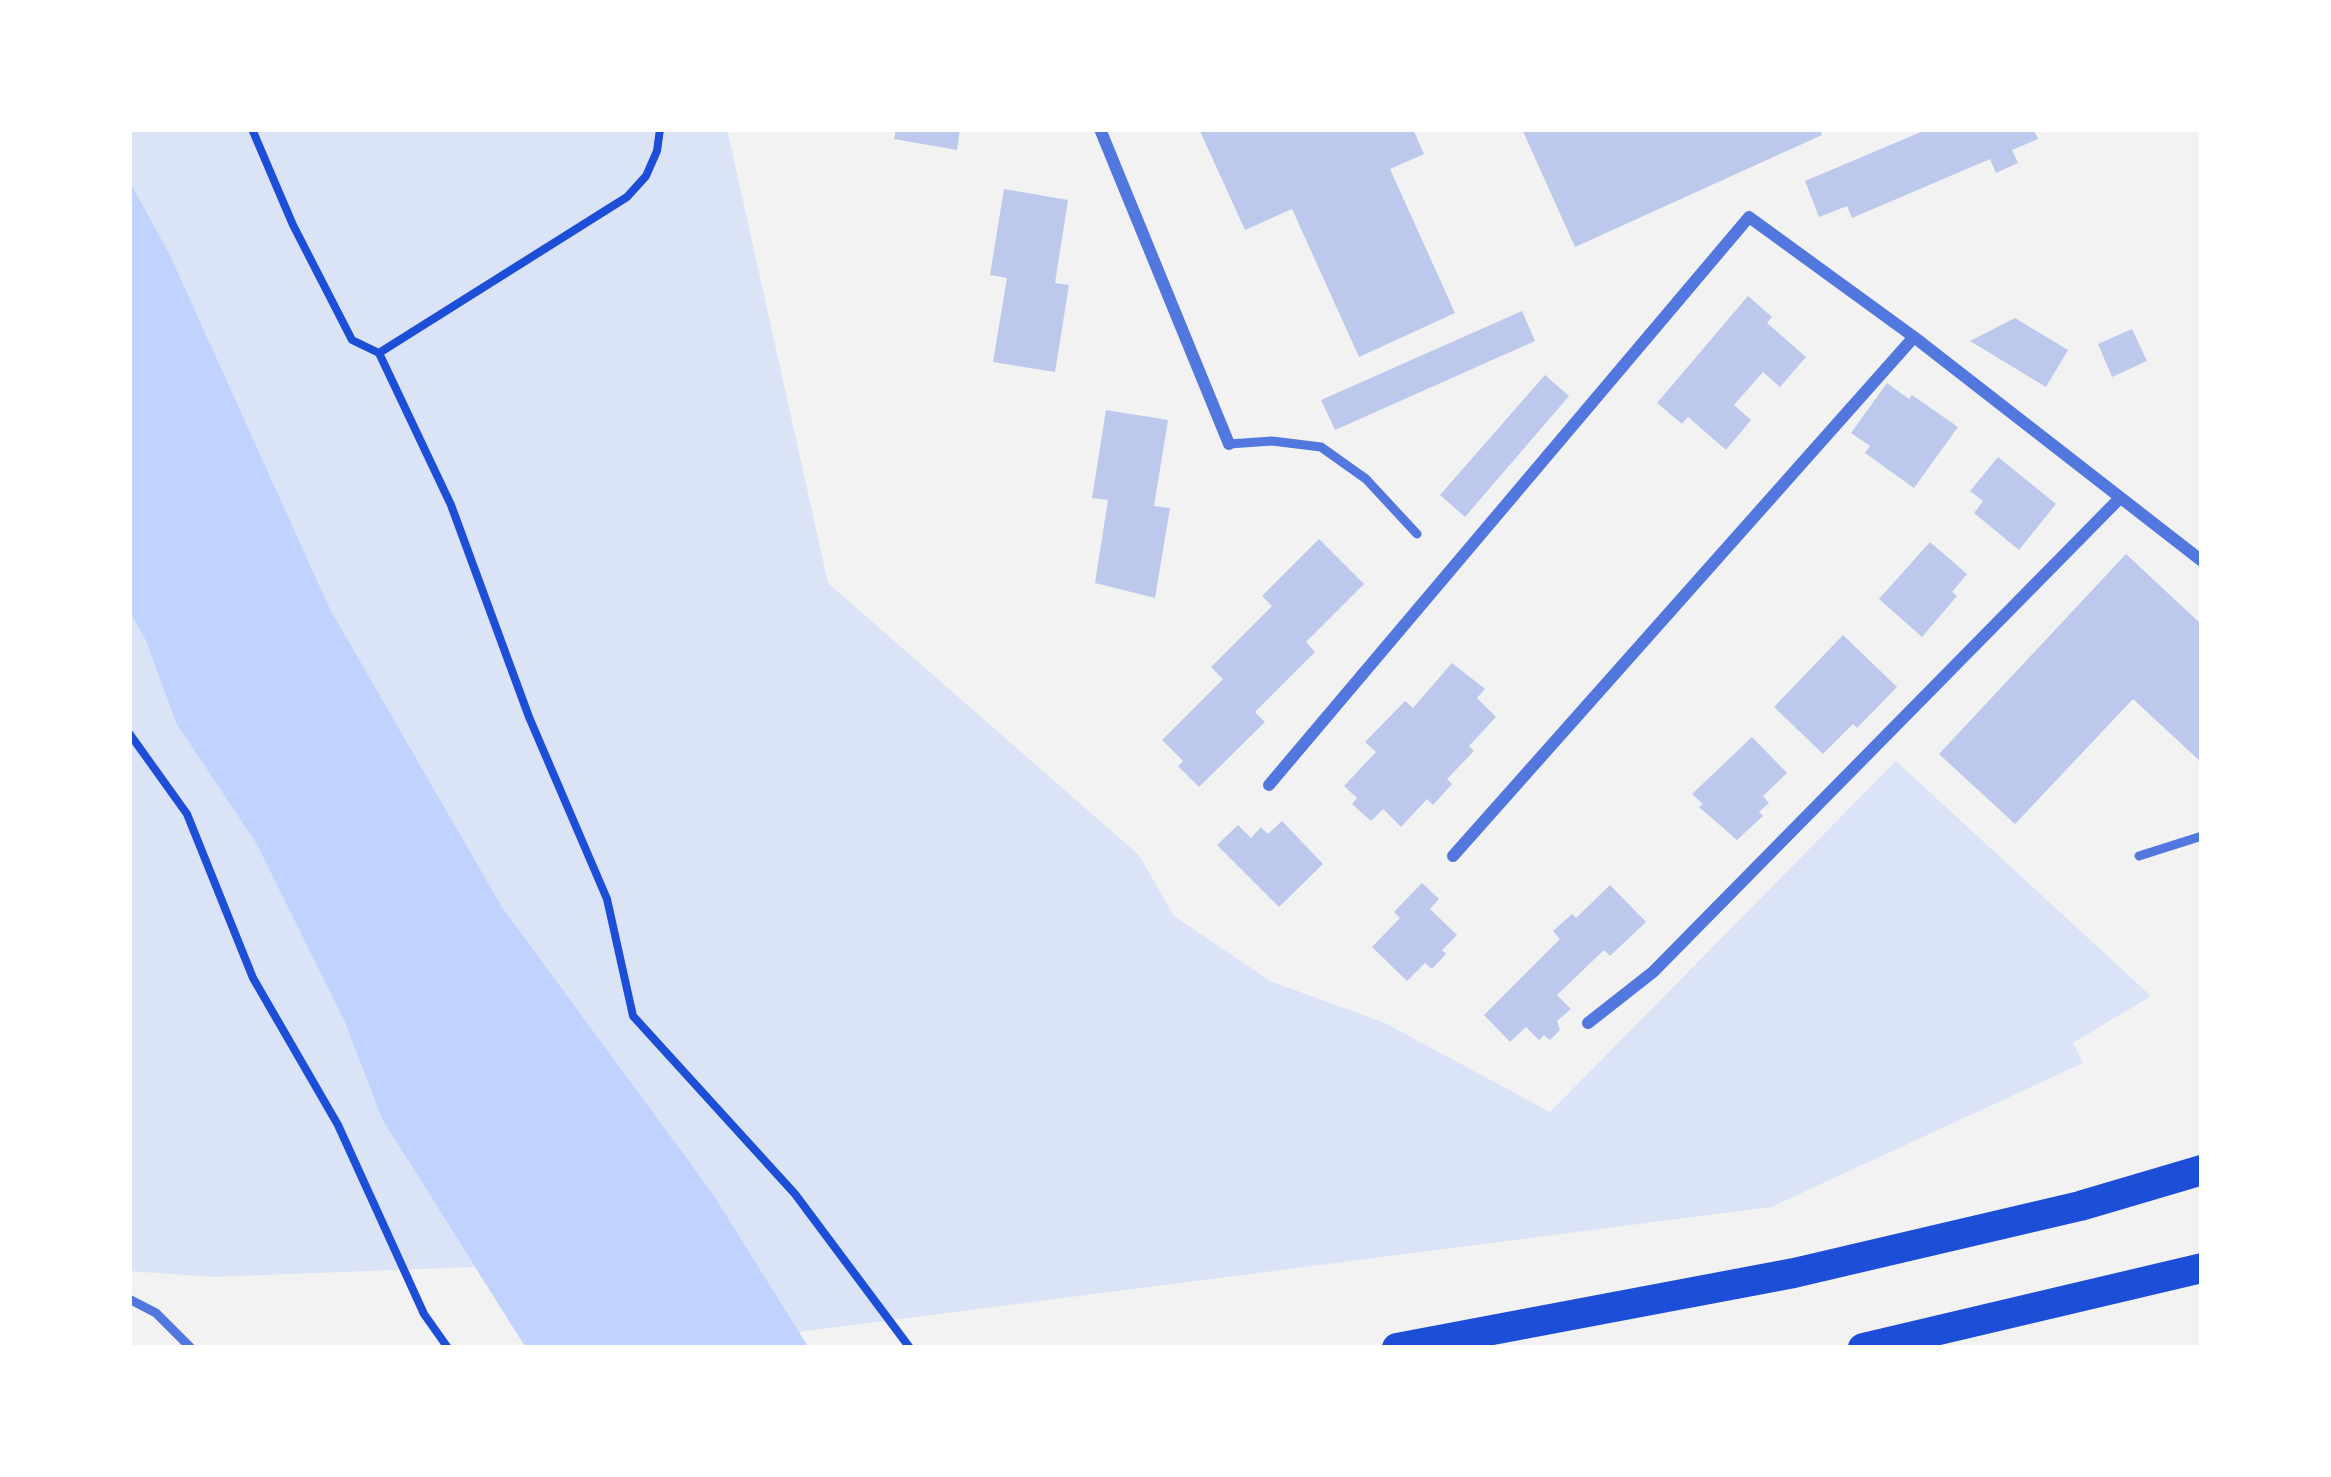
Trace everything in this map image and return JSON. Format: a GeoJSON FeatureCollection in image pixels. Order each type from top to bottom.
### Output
{"type":"FeatureCollection","features":[{"type":"Feature","properties":{"kind":"main road"},"geometry":{"type":"LineString","coordinates":[[1397,1348],[1794,1273],[2080,1206],[2202,1170]]}},
{"type":"Feature","properties":{"kind":"main road"},"geometry":{"type":"LineString","coordinates":[[1863,1348],[2202,1268]]}},
{"type":"Feature","properties":{"kind":"street"},"geometry":{"type":"LineString","coordinates":[[1100,129],[1229,444]]}},
{"type":"Feature","properties":{"kind":"street"},"geometry":{"type":"LineString","coordinates":[[1269,785],[1749,217],[1914,337],[2202,562]]}},
{"type":"Feature","properties":{"kind":"street"},"geometry":{"type":"LineString","coordinates":[[1454,856],[1914,337]]}},
{"type":"Feature","properties":{"kind":"street"},"geometry":{"type":"LineString","coordinates":[[1588,1023],[1652,972],[2120,498]]}},
{"type":"Feature","properties":{"kind":"lane"},"geometry":{"type":"LineString","coordinates":[[1229,444],[1272,441],[1321,447],[1366,478],[1418,534]]}},
{"type":"Feature","properties":{"kind":"lane"},"geometry":{"type":"LineString","coordinates":[[2140,856],[2202,836]]}},
{"type":"Feature","properties":{"kind":"lane"},"geometry":{"type":"LineString","coordinates":[[129,1299],[156,1313],[191,1348]]}},
{"type":"Feature","properties":{"kind":"path"},"geometry":{"type":"LineString","coordinates":[[252,129],[293,225],[352,340],[379,353],[451,505],[529,717],[607,899],[633,1016],[795,1194],[910,1348]]}},
{"type":"Feature","properties":{"kind":"path"},"geometry":{"type":"LineString","coordinates":[[379,353],[627,197],[646,176],[660,129]]}},
{"type":"Feature","properties":{"kind":"path"},"geometry":{"type":"LineString","coordinates":[[129,733],[187,814],[253,978],[338,1125],[424,1314],[448,1348]]}},
{"type":"Feature","properties":{"kind":"shaded area"},"geometry":{"type":"Polygon","coordinates":[[[129,129],[727,129],[828,583],[1139,855],[1174,916],[1270,981],[1385,1023],[1550,1112],[1896,761],[2151,996],[2073,1043],[2083,1063],[1771,1207],[799,1332],[713,1194],[502,907],[330,609],[170,255],[129,180],[129,129]]]}},
{"type":"Feature","properties":{"kind":"shaded area"},"geometry":{"type":"Polygon","coordinates":[[[129,608],[176,723],[256,843],[344,1020],[382,1119],[475,1267],[212,1277],[129,1271],[129,608]]]}},
{"type":"Feature","properties":{"kind":"water"},"geometry":{"type":"Polygon","coordinates":[[[129,180],[170,255],[330,609],[502,907],[713,1194],[809,1348],[526,1348],[382,1119],[344,1020],[256,843],[176,723],[146,641],[129,610],[129,180]]]}},
{"type":"Feature","properties":{"kind":"building"},"geometry":{"type":"Polygon","coordinates":[[[896,129],[960,129],[957,150],[894,139],[896,129]]]}},
{"type":"Feature","properties":{"kind":"building"},"geometry":{"type":"Polygon","coordinates":[[[1199,129],[1413,129],[1424,154],[1390,169],[1455,313],[1359,357],[1292,209],[1245,230],[1199,129]]]}},
{"type":"Feature","properties":{"kind":"building"},"geometry":{"type":"Polygon","coordinates":[[[1522,129],[1820,129],[1822,135],[1575,247],[1522,129]]]}},
{"type":"Feature","properties":{"kind":"building"},"geometry":{"type":"Polygon","coordinates":[[[1928,129],[2033,129],[2038,139],[2012,150],[2018,163],[1996,173],[1990,159],[1852,218],[1847,206],[1819,217],[1805,181],[1928,129]]]}},
{"type":"Feature","properties":{"kind":"building"},"geometry":{"type":"Polygon","coordinates":[[[1004,189],[1068,200],[1055,283],[1069,285],[1055,372],[993,362],[1007,278],[990,275],[1004,189]]]}},
{"type":"Feature","properties":{"kind":"building"},"geometry":{"type":"Polygon","coordinates":[[[1748,296],[1772,317],[1767,323],[1806,357],[1780,387],[1763,372],[1734,405],[1751,420],[1726,450],[1688,417],[1682,424],[1657,403],[1748,296]]]}},
{"type":"Feature","properties":{"kind":"building"},"geometry":{"type":"Polygon","coordinates":[[[1522,311],[1535,341],[1335,430],[1321,400],[1522,311]]]}},
{"type":"Feature","properties":{"kind":"building"},"geometry":{"type":"Polygon","coordinates":[[[2015,318],[2068,350],[2046,387],[1970,341],[2015,318]]]}},
{"type":"Feature","properties":{"kind":"building"},"geometry":{"type":"Polygon","coordinates":[[[2132,329],[2147,361],[2112,377],[2098,344],[2132,329]]]}},
{"type":"Feature","properties":{"kind":"building"},"geometry":{"type":"Polygon","coordinates":[[[1545,375],[1569,396],[1465,517],[1440,495],[1545,375]]]}},
{"type":"Feature","properties":{"kind":"building"},"geometry":{"type":"Polygon","coordinates":[[[1887,383],[1958,427],[1914,488],[1865,453],[1870,446],[1851,433],[1887,383]]]}},
{"type":"Feature","properties":{"kind":"building"},"geometry":{"type":"Polygon","coordinates":[[[1106,410],[1168,420],[1154,506],[1170,508],[1155,598],[1095,583],[1108,500],[1092,498],[1106,410]]]}},
{"type":"Feature","properties":{"kind":"building"},"geometry":{"type":"Polygon","coordinates":[[[1998,457],[2056,504],[2019,550],[1974,513],[1983,501],[1970,491],[1998,457]]]}},
{"type":"Feature","properties":{"kind":"building"},"geometry":{"type":"Polygon","coordinates":[[[1319,539],[1364,584],[1306,642],[1315,652],[1255,712],[1265,722],[1199,787],[1162,740],[1223,679],[1211,667],[1272,606],[1262,596],[1319,539]]]}},
{"type":"Feature","properties":{"kind":"building"},"geometry":{"type":"Polygon","coordinates":[[[1930,542],[1967,574],[1952,592],[1957,596],[1922,637],[1879,599],[1930,542]]]}},
{"type":"Feature","properties":{"kind":"building"},"geometry":{"type":"Polygon","coordinates":[[[2126,554],[2202,625],[2202,763],[2133,699],[2015,824],[1939,754],[2126,554]]]}},
{"type":"Feature","properties":{"kind":"building"},"geometry":{"type":"Polygon","coordinates":[[[1843,635],[1897,687],[1823,754],[1774,707],[1843,635]]]}},
{"type":"Feature","properties":{"kind":"building"},"geometry":{"type":"Polygon","coordinates":[[[1452,663],[1485,689],[1477,698],[1496,717],[1469,746],[1474,751],[1447,779],[1452,784],[1433,805],[1427,799],[1401,827],[1383,809],[1371,821],[1352,804],[1357,798],[1344,786],[1376,752],[1365,742],[1405,701],[1413,708],[1452,663]]]}},
{"type":"Feature","properties":{"kind":"building"},"geometry":{"type":"Polygon","coordinates":[[[1752,737],[1787,773],[1763,796],[1769,803],[1759,812],[1763,816],[1737,840],[1699,807],[1703,804],[1692,794],[1752,737]]]}},
{"type":"Feature","properties":{"kind":"building"},"geometry":{"type":"Polygon","coordinates":[[[1282,821],[1323,864],[1279,907],[1217,845],[1238,825],[1251,838],[1261,827],[1268,834],[1282,821]]]}},
{"type":"Feature","properties":{"kind":"building"},"geometry":{"type":"Polygon","coordinates":[[[1422,883],[1439,899],[1430,909],[1457,935],[1432,969],[1425,963],[1407,981],[1372,947],[1400,918],[1394,912],[1422,883]]]}},
{"type":"Feature","properties":{"kind":"building"},"geometry":{"type":"Polygon","coordinates":[[[1610,885],[1646,922],[1610,956],[1604,950],[1557,995],[1571,1009],[1557,1021],[1560,1030],[1550,1040],[1544,1035],[1539,1040],[1526,1027],[1510,1042],[1484,1015],[1560,939],[1553,931],[1572,914],[1576,918],[1610,885]]]}}]}
